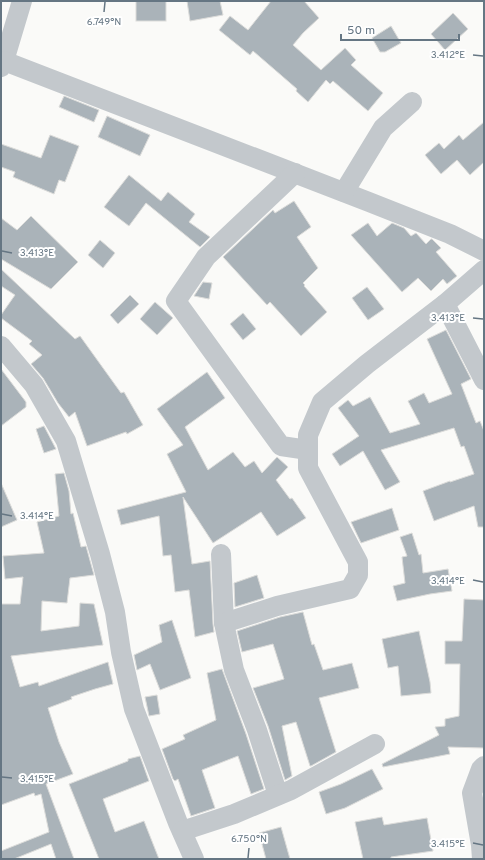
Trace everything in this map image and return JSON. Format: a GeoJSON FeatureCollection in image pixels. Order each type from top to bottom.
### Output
{"type":"FeatureCollection","features":[{"type":"Feature","properties":{"kind":"street"},"geometry":{"type":"LineString","coordinates":[[22,1],[6,28],[2,64],[344,192],[450,234],[484,251]]}},
{"type":"Feature","properties":{"kind":"street"},"geometry":{"type":"LineString","coordinates":[[344,192],[383,128],[412,102]]}},
{"type":"Feature","properties":{"kind":"street"},"geometry":{"type":"LineString","coordinates":[[295,173],[206,257],[176,300],[281,446],[308,450]]}},
{"type":"Feature","properties":{"kind":"street"},"geometry":{"type":"LineString","coordinates":[[224,623],[277,606],[350,588],[358,576],[358,562],[308,468],[308,435],[322,402],[367,364],[445,304],[484,270]]}},
{"type":"Feature","properties":{"kind":"street"},"geometry":{"type":"LineString","coordinates":[[445,304],[484,380]]}},
{"type":"Feature","properties":{"kind":"street"},"geometry":{"type":"LineString","coordinates":[[1,346],[34,385],[66,441],[100,554],[115,612],[121,652],[134,709],[194,859]]}},
{"type":"Feature","properties":{"kind":"street"},"geometry":{"type":"LineString","coordinates":[[221,554],[224,623],[234,670],[257,730],[278,795]]}},
{"type":"Feature","properties":{"kind":"street"},"geometry":{"type":"LineString","coordinates":[[182,831],[234,814],[291,790],[375,744]]}},
{"type":"Feature","properties":{"kind":"street"},"geometry":{"type":"LineString","coordinates":[[482,859],[481,844],[472,793],[480,769],[484,766]]}},
{"type":"Feature","properties":{"kind":"building"},"geometry":{"type":"Polygon","coordinates":[[[136,1],[166,1],[166,21],[136,21],[136,1]]]}},
{"type":"Feature","properties":{"kind":"building"},"geometry":{"type":"Polygon","coordinates":[[[187,1],[220,1],[223,15],[190,21],[187,1]]]}},
{"type":"Feature","properties":{"kind":"building"},"geometry":{"type":"Polygon","coordinates":[[[271,1],[304,1],[319,18],[293,45],[321,70],[345,48],[356,60],[351,65],[383,93],[368,111],[333,81],[330,84],[326,80],[308,102],[296,91],[297,89],[253,51],[250,55],[219,30],[230,16],[248,30],[271,1]]]}},
{"type":"Feature","properties":{"kind":"building"},"geometry":{"type":"Polygon","coordinates":[[[453,13],[468,29],[445,50],[431,34],[453,13]]]}},
{"type":"Feature","properties":{"kind":"building"},"geometry":{"type":"Polygon","coordinates":[[[391,26],[401,43],[385,52],[380,52],[372,38],[391,26]]]}},
{"type":"Feature","properties":{"kind":"building"},"geometry":{"type":"Polygon","coordinates":[[[64,96],[99,110],[94,122],[59,107],[64,96]]]}},
{"type":"Feature","properties":{"kind":"building"},"geometry":{"type":"Polygon","coordinates":[[[107,116],[150,135],[140,156],[98,137],[107,116]]]}},
{"type":"Feature","properties":{"kind":"building"},"geometry":{"type":"Polygon","coordinates":[[[484,122],[484,162],[470,175],[457,160],[441,174],[425,155],[439,143],[444,149],[459,135],[463,140],[484,122]]]}},
{"type":"Feature","properties":{"kind":"building"},"geometry":{"type":"Polygon","coordinates":[[[50,135],[79,146],[65,182],[59,180],[54,194],[13,177],[15,172],[1,167],[1,144],[41,158],[50,135]]]}},
{"type":"Feature","properties":{"kind":"building"},"geometry":{"type":"Polygon","coordinates":[[[129,175],[161,201],[168,192],[195,214],[189,222],[210,237],[200,247],[146,203],[129,226],[104,207],[129,175]]]}},
{"type":"Feature","properties":{"kind":"building"},"geometry":{"type":"Polygon","coordinates":[[[294,201],[311,227],[297,237],[318,268],[303,283],[327,312],[301,336],[270,302],[267,305],[223,257],[273,210],[275,213],[294,201]]]}},
{"type":"Feature","properties":{"kind":"building"},"geometry":{"type":"Polygon","coordinates":[[[31,216],[78,262],[51,289],[1,259],[1,218],[17,230],[31,216]]]}},
{"type":"Feature","properties":{"kind":"building"},"geometry":{"type":"Polygon","coordinates":[[[368,223],[377,236],[392,223],[404,228],[411,236],[416,233],[426,244],[432,239],[441,248],[436,252],[457,276],[447,284],[443,279],[431,291],[418,278],[402,292],[351,235],[368,223]]]}},
{"type":"Feature","properties":{"kind":"building"},"geometry":{"type":"Polygon","coordinates":[[[100,240],[115,253],[103,268],[88,255],[100,240]]]}},
{"type":"Feature","properties":{"kind":"building"},"geometry":{"type":"Polygon","coordinates":[[[1,269],[75,339],[80,336],[121,393],[124,392],[143,425],[127,434],[126,432],[87,446],[75,412],[69,417],[58,403],[43,378],[31,364],[42,355],[29,344],[32,341],[1,318],[1,315],[15,295],[1,286],[1,269]]]}},
{"type":"Feature","properties":{"kind":"building"},"geometry":{"type":"Polygon","coordinates":[[[203,282],[212,283],[209,299],[194,296],[203,282]]]}},
{"type":"Feature","properties":{"kind":"building"},"geometry":{"type":"Polygon","coordinates":[[[367,287],[384,309],[368,320],[352,298],[367,287]]]}},
{"type":"Feature","properties":{"kind":"building"},"geometry":{"type":"Polygon","coordinates":[[[130,295],[139,304],[118,324],[110,315],[130,295]]]}},
{"type":"Feature","properties":{"kind":"building"},"geometry":{"type":"Polygon","coordinates":[[[155,302],[173,318],[157,335],[140,319],[155,302]]]}},
{"type":"Feature","properties":{"kind":"building"},"geometry":{"type":"Polygon","coordinates":[[[243,313],[256,329],[243,340],[230,324],[243,313]]]}},
{"type":"Feature","properties":{"kind":"building"},"geometry":{"type":"Polygon","coordinates":[[[446,330],[471,379],[461,384],[476,423],[480,421],[484,431],[484,527],[478,527],[474,506],[434,521],[423,491],[474,474],[464,446],[461,447],[454,428],[381,450],[400,482],[385,490],[363,451],[340,466],[332,454],[359,436],[338,408],[348,400],[353,406],[370,397],[390,433],[420,424],[408,401],[424,393],[429,403],[452,394],[427,339],[446,330]]]}},
{"type":"Feature","properties":{"kind":"building"},"geometry":{"type":"Polygon","coordinates":[[[1,369],[26,402],[26,407],[1,426],[1,369]]]}},
{"type":"Feature","properties":{"kind":"building"},"geometry":{"type":"Polygon","coordinates":[[[207,372],[225,398],[185,427],[208,470],[233,452],[245,467],[254,461],[262,473],[277,457],[288,467],[276,480],[290,499],[292,498],[306,518],[277,536],[261,512],[213,543],[183,497],[192,564],[210,561],[214,632],[195,637],[189,590],[175,592],[171,555],[163,556],[159,516],[121,525],[117,510],[186,492],[167,454],[183,445],[157,409],[207,372]]]}},
{"type":"Feature","properties":{"kind":"building"},"geometry":{"type":"Polygon","coordinates":[[[44,426],[56,449],[44,453],[36,429],[44,426]]]}},
{"type":"Feature","properties":{"kind":"building"},"geometry":{"type":"Polygon","coordinates":[[[64,473],[69,491],[71,514],[73,513],[81,547],[86,546],[94,575],[70,578],[67,603],[42,601],[41,631],[79,626],[80,603],[94,604],[103,645],[11,656],[20,687],[38,682],[39,686],[108,662],[113,684],[71,697],[72,699],[48,708],[59,742],[73,774],[46,784],[74,859],[56,859],[51,844],[14,859],[1,859],[1,851],[49,832],[41,794],[35,796],[34,793],[1,805],[1,604],[20,604],[23,577],[5,579],[3,556],[44,553],[37,522],[59,516],[55,474],[64,473]]]}},
{"type":"Feature","properties":{"kind":"building"},"geometry":{"type":"Polygon","coordinates":[[[1,483],[17,520],[1,527],[1,483]]]}},
{"type":"Feature","properties":{"kind":"building"},"geometry":{"type":"Polygon","coordinates":[[[392,508],[399,530],[361,543],[351,522],[392,508]]]}},
{"type":"Feature","properties":{"kind":"building"},"geometry":{"type":"Polygon","coordinates":[[[412,533],[419,555],[421,554],[423,573],[448,569],[452,591],[397,601],[393,586],[405,583],[402,557],[407,556],[400,537],[412,533]]]}},
{"type":"Feature","properties":{"kind":"building"},"geometry":{"type":"Polygon","coordinates":[[[257,575],[264,598],[235,607],[234,583],[257,575]]]}},
{"type":"Feature","properties":{"kind":"building"},"geometry":{"type":"Polygon","coordinates":[[[464,599],[484,600],[484,748],[448,747],[450,754],[383,767],[382,764],[439,735],[435,727],[445,726],[445,719],[459,716],[460,664],[445,664],[445,641],[462,641],[464,599]]]}},
{"type":"Feature","properties":{"kind":"building"},"geometry":{"type":"Polygon","coordinates":[[[303,612],[312,645],[314,644],[323,670],[352,663],[359,688],[319,698],[336,752],[311,766],[296,722],[282,726],[292,776],[285,780],[268,726],[253,688],[284,679],[273,644],[242,652],[237,631],[280,617],[303,612]]]}},
{"type":"Feature","properties":{"kind":"building"},"geometry":{"type":"Polygon","coordinates":[[[172,620],[191,678],[160,690],[150,664],[137,670],[134,655],[162,642],[159,625],[172,620]]]}},
{"type":"Feature","properties":{"kind":"building"},"geometry":{"type":"Polygon","coordinates":[[[419,631],[431,693],[401,696],[398,666],[388,668],[382,639],[419,631]]]}},
{"type":"Feature","properties":{"kind":"building"},"geometry":{"type":"Polygon","coordinates":[[[222,669],[264,789],[251,794],[238,756],[202,770],[215,808],[191,816],[178,779],[175,781],[173,779],[162,749],[185,739],[183,735],[216,720],[207,673],[222,669]]]}},
{"type":"Feature","properties":{"kind":"building"},"geometry":{"type":"Polygon","coordinates":[[[157,695],[160,714],[149,716],[145,697],[157,695]]]}},
{"type":"Feature","properties":{"kind":"building"},"geometry":{"type":"Polygon","coordinates":[[[140,756],[149,781],[103,799],[115,832],[144,821],[159,859],[99,859],[69,784],[128,761],[128,759],[140,756]]]}},
{"type":"Feature","properties":{"kind":"building"},"geometry":{"type":"Polygon","coordinates":[[[372,769],[383,789],[345,808],[326,814],[319,792],[341,784],[372,769]]]}},
{"type":"Feature","properties":{"kind":"building"},"geometry":{"type":"Polygon","coordinates":[[[382,817],[384,825],[427,818],[433,851],[391,857],[391,859],[363,859],[355,822],[382,817]]]}},
{"type":"Feature","properties":{"kind":"building"},"geometry":{"type":"Polygon","coordinates":[[[281,827],[290,859],[266,859],[259,833],[281,827]]]}}]}
